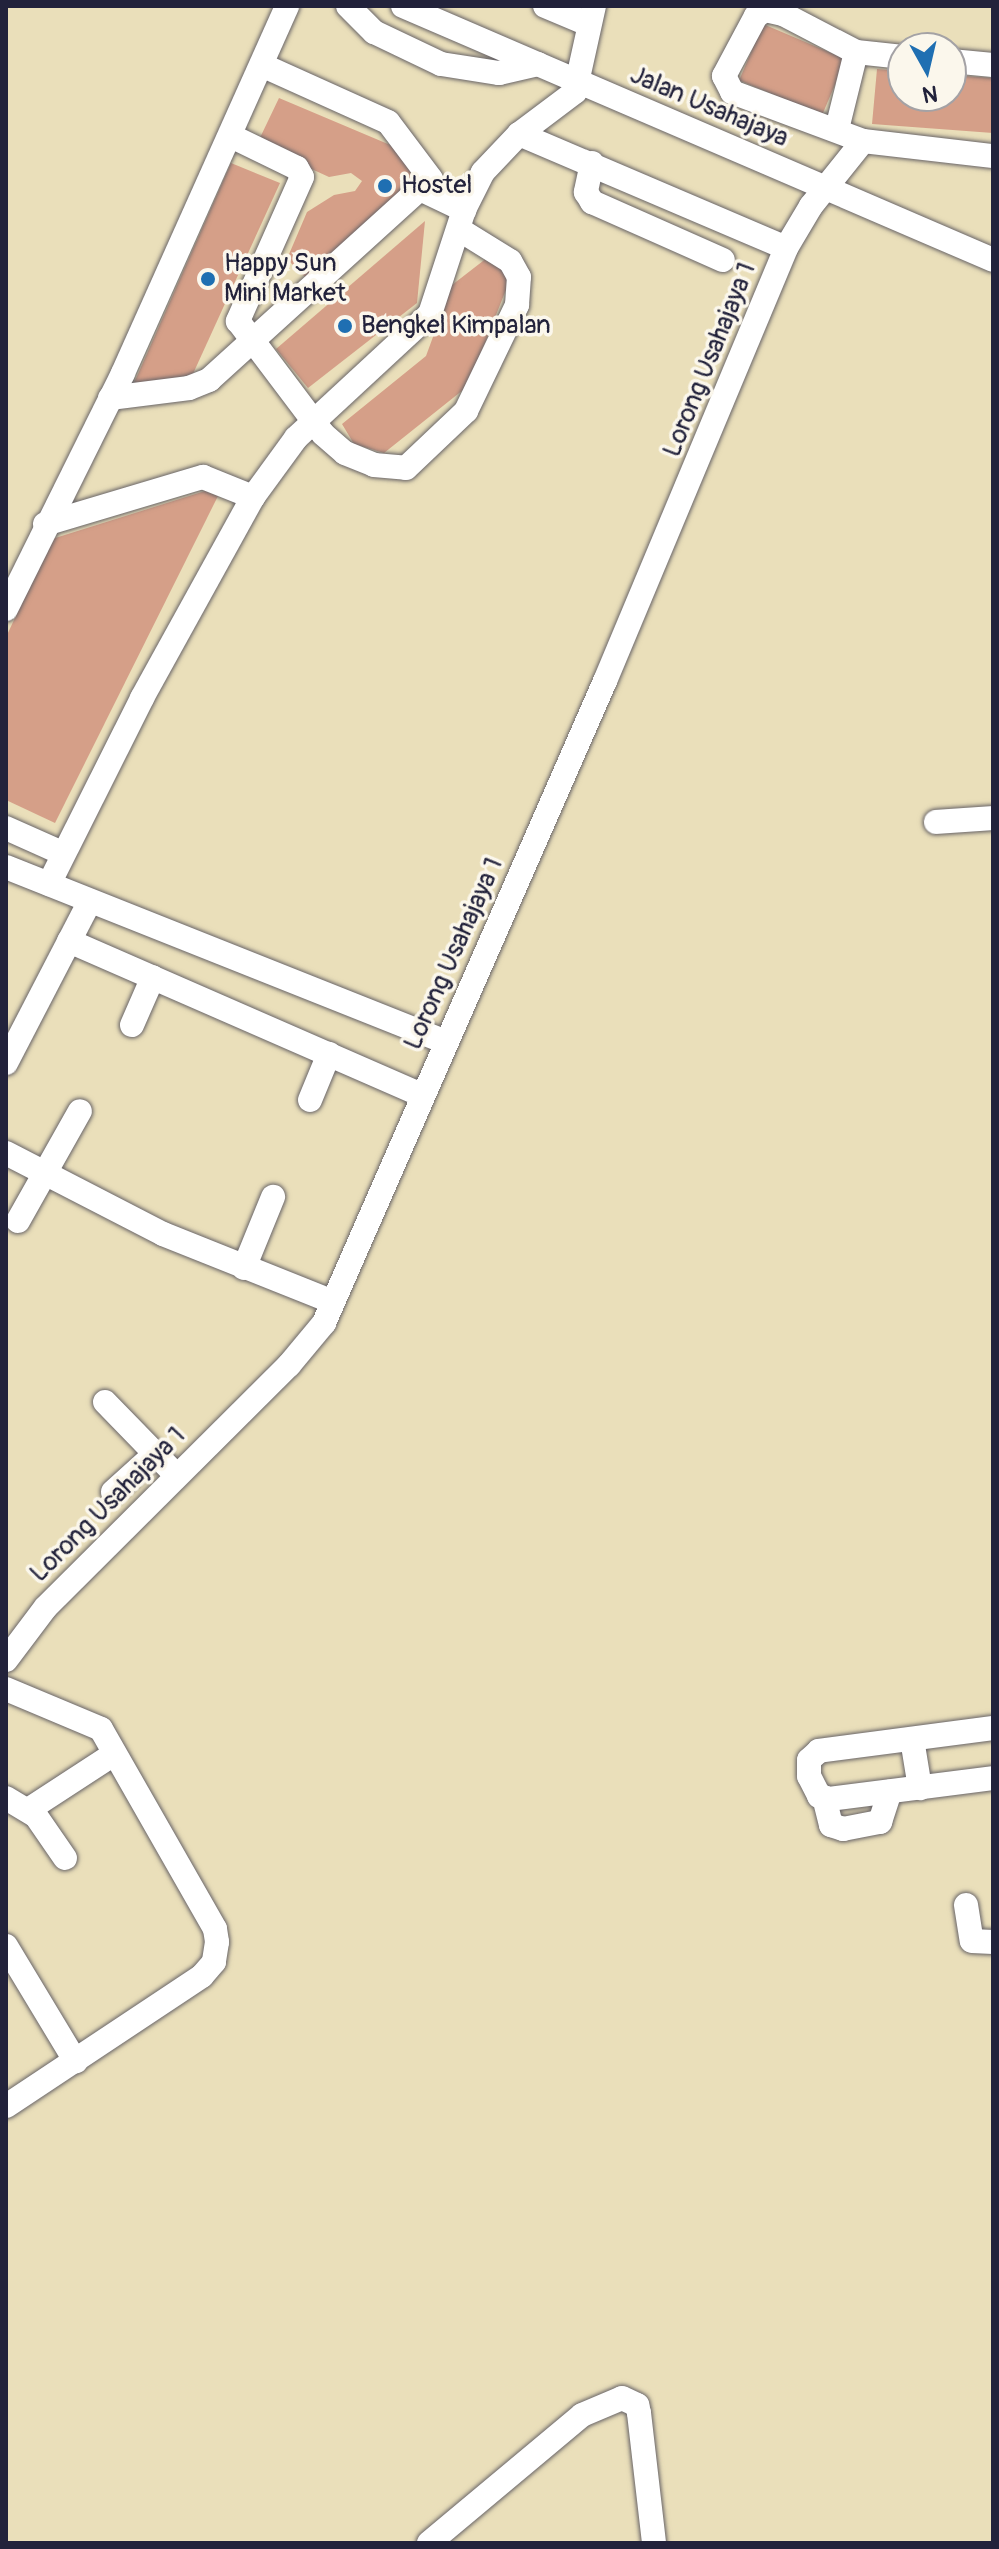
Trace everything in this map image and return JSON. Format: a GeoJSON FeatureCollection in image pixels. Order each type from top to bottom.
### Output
{"type":"FeatureCollection","features":[{"type":"Feature","properties":{"kind":"street"},"geometry":{"type":"LineString","coordinates":[[6,609],[45,524],[110,398],[231,136],[287,6]]}},
{"type":"Feature","properties":{"kind":"street"},"geometry":{"type":"LineString","coordinates":[[348,6],[374,32],[441,64],[499,73],[538,64]]}},
{"type":"Feature","properties":{"kind":"street","name":"Jalan Usahajaya"},"geometry":{"type":"LineString","coordinates":[[403,6],[993,260]]}},
{"type":"Feature","properties":{"kind":"street"},"geometry":{"type":"LineString","coordinates":[[49,884],[62,853],[253,497],[296,438],[430,314],[462,220],[483,172],[519,134],[575,92],[591,15],[545,6]]}},
{"type":"Feature","properties":{"kind":"street"},"geometry":{"type":"LineString","coordinates":[[887,55],[856,52],[783,14],[765,10],[756,16],[724,76],[732,92],[863,141],[993,156]]}},
{"type":"Feature","properties":{"kind":"street"},"geometry":{"type":"LineString","coordinates":[[837,129],[856,52]]}},
{"type":"Feature","properties":{"kind":"street"},"geometry":{"type":"LineString","coordinates":[[967,63],[993,65]]}},
{"type":"Feature","properties":{"kind":"street"},"geometry":{"type":"LineString","coordinates":[[110,398],[189,388],[209,380],[422,190],[431,173],[388,122],[262,65]]}},
{"type":"Feature","properties":{"kind":"street"},"geometry":{"type":"LineString","coordinates":[[519,134],[786,248]]}},
{"type":"Feature","properties":{"kind":"street"},"geometry":{"type":"LineString","coordinates":[[231,136],[297,168],[302,177],[237,316],[251,345],[315,422],[345,453],[374,465],[406,468],[466,411],[517,305],[519,277],[510,261],[422,190]]}},
{"type":"Feature","properties":{"kind":"street","name":"Lorong Usahajaya 1"},"geometry":{"type":"LineString","coordinates":[[6,1660],[46,1607],[289,1365],[324,1323],[786,248],[863,141]]}},
{"type":"Feature","properties":{"kind":"street"},"geometry":{"type":"LineString","coordinates":[[592,163],[586,192],[592,202],[723,260]]}},
{"type":"Feature","properties":{"kind":"street"},"geometry":{"type":"LineString","coordinates":[[45,524],[203,477],[253,497]]}},
{"type":"Feature","properties":{"kind":"street"},"geometry":{"type":"LineString","coordinates":[[936,822],[993,818]]}},
{"type":"Feature","properties":{"kind":"street"},"geometry":{"type":"LineString","coordinates":[[6,828],[62,853]]}},
{"type":"Feature","properties":{"kind":"street"},"geometry":{"type":"LineString","coordinates":[[6,867],[446,1042]]}},
{"type":"Feature","properties":{"kind":"street"},"geometry":{"type":"LineString","coordinates":[[6,1063],[90,901]]}},
{"type":"Feature","properties":{"kind":"street"},"geometry":{"type":"LineString","coordinates":[[69,941],[423,1096]]}},
{"type":"Feature","properties":{"kind":"street"},"geometry":{"type":"LineString","coordinates":[[132,1025],[153,977]]}},
{"type":"Feature","properties":{"kind":"street"},"geometry":{"type":"LineString","coordinates":[[310,1100],[329,1054]]}},
{"type":"Feature","properties":{"kind":"street"},"geometry":{"type":"LineString","coordinates":[[18,1221],[80,1111]]}},
{"type":"Feature","properties":{"kind":"street"},"geometry":{"type":"LineString","coordinates":[[6,1153],[163,1234],[333,1302]]}},
{"type":"Feature","properties":{"kind":"street"},"geometry":{"type":"LineString","coordinates":[[244,1268],[273,1197]]}},
{"type":"Feature","properties":{"kind":"street"},"geometry":{"type":"LineString","coordinates":[[105,1402],[176,1475]]}},
{"type":"Feature","properties":{"kind":"street"},"geometry":{"type":"LineString","coordinates":[[113,1492],[156,1453]]}},
{"type":"Feature","properties":{"kind":"street"},"geometry":{"type":"LineString","coordinates":[[6,1689],[93,1721],[215,1929],[217,1953],[202,1976],[6,2106]]}},
{"type":"Feature","properties":{"kind":"street"},"geometry":{"type":"LineString","coordinates":[[993,1728],[819,1751],[809,1760],[809,1776],[824,1797],[831,1825],[843,1829],[880,1822],[890,1792],[993,1778]]}},
{"type":"Feature","properties":{"kind":"street"},"geometry":{"type":"LineString","coordinates":[[912,1739],[920,1788]]}},
{"type":"Feature","properties":{"kind":"street"},"geometry":{"type":"LineString","coordinates":[[28,1810],[114,1754]]}},
{"type":"Feature","properties":{"kind":"street"},"geometry":{"type":"LineString","coordinates":[[6,1798],[28,1810],[65,1858]]}},
{"type":"Feature","properties":{"kind":"street"},"geometry":{"type":"LineString","coordinates":[[966,1905],[972,1941],[993,1942]]}},
{"type":"Feature","properties":{"kind":"street"},"geometry":{"type":"LineString","coordinates":[[6,1946],[13,1973],[76,2062]]}},
{"type":"Feature","properties":{"kind":"street"},"geometry":{"type":"LineString","coordinates":[[429,2543],[582,2415],[622,2398],[637,2405],[639,2413],[654,2543]]}},
{"type":"Feature","properties":{"kind":"building"},"geometry":{"type":"Polygon","coordinates":[[[763,24],[846,59],[822,115],[739,80],[763,24]]]}},
{"type":"Feature","properties":{"kind":"building"},"geometry":{"type":"Polygon","coordinates":[[[877,69],[887,70],[887,112],[967,112],[967,76],[993,78],[993,133],[872,124],[877,69]]]}},
{"type":"Feature","properties":{"kind":"building","name":"Hostel"},"geometry":{"type":"Polygon","coordinates":[[[279,98],[395,147],[407,160],[412,177],[411,193],[306,278],[287,259],[307,212],[334,195],[355,191],[362,181],[351,173],[329,177],[257,144],[279,98]]]}},
{"type":"Feature","properties":{"kind":"building","name":"Happy Sun Mini Market"},"geometry":{"type":"Polygon","coordinates":[[[231,163],[280,183],[192,376],[148,391],[134,383],[231,163]]]}},
{"type":"Feature","properties":{"kind":"building","name":"Bengkel Kimpalan"},"geometry":{"type":"Polygon","coordinates":[[[425,221],[417,303],[308,388],[276,349],[425,221]]]}},
{"type":"Feature","properties":{"kind":"building"},"geometry":{"type":"Polygon","coordinates":[[[492,254],[511,277],[468,386],[384,453],[354,444],[342,424],[426,356],[452,285],[492,254]]]}},
{"type":"Feature","properties":{"kind":"building"},"geometry":{"type":"Polygon","coordinates":[[[205,491],[218,496],[55,823],[6,800],[6,637],[52,539],[205,491]]]}},
{"type":"Feature","properties":{"kind":"place","name":"Hostel"},"geometry":{"type":"Point","coordinates":[385,186]}},
{"type":"Feature","properties":{"kind":"place","name":"Happy Sun Mini Market"},"geometry":{"type":"Point","coordinates":[208,279]}},
{"type":"Feature","properties":{"kind":"place","name":"Bengkel Kimpalan"},"geometry":{"type":"Point","coordinates":[345,326]}}]}
